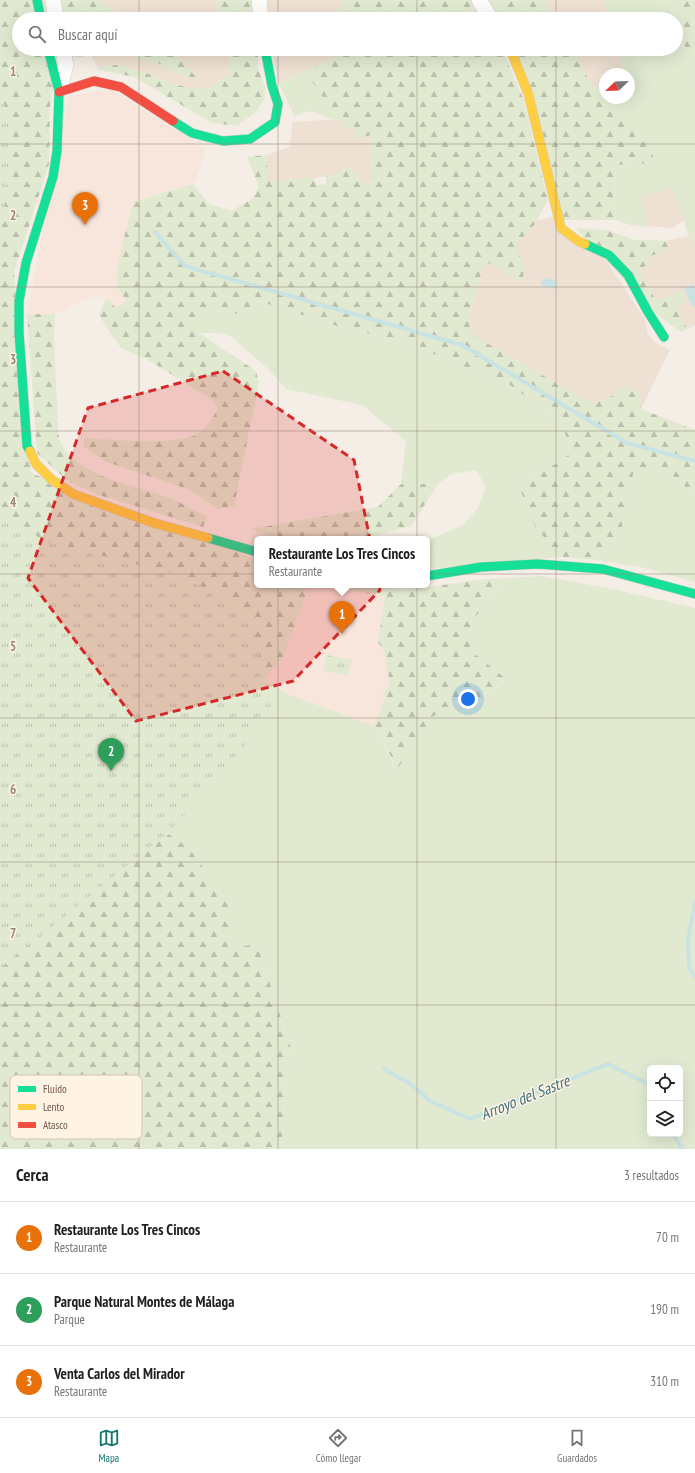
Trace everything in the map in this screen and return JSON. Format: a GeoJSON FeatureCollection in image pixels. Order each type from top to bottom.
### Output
{"type":"FeatureCollection","features":[{"type":"Feature","properties":{"kind":"main road"},"geometry":{"type":"LineString","coordinates":[[37,0],[40,12]]}},
{"type":"Feature","properties":{"kind":"main road"},"geometry":{"type":"LineString","coordinates":[[50,56],[59,92],[57,151],[53,177],[26,263],[19,301],[19,332],[27,446],[36,464],[51,479],[73,494],[154,523],[254,551]]}},
{"type":"Feature","properties":{"kind":"main road"},"geometry":{"type":"LineString","coordinates":[[59,92],[94,81],[121,87],[192,133],[223,140],[250,139],[275,122],[278,104],[272,86],[266,56]]}},
{"type":"Feature","properties":{"kind":"main road"},"geometry":{"type":"LineString","coordinates":[[513,56],[528,93],[561,228],[578,241],[609,255],[628,275],[648,312],[664,337]]}},
{"type":"Feature","properties":{"kind":"main road"},"geometry":{"type":"LineString","coordinates":[[430,576],[481,567],[538,564],[603,569],[695,594]]}},
{"type":"Feature","properties":{"kind":"street"},"geometry":{"type":"LineString","coordinates":[[52,0],[55,12]]}},
{"type":"Feature","properties":{"kind":"street"},"geometry":{"type":"LineString","coordinates":[[259,0],[260,12]]}},
{"type":"Feature","properties":{"kind":"street"},"geometry":{"type":"LineString","coordinates":[[479,0],[487,12]]}},
{"type":"Feature","properties":{"kind":"street"},"geometry":{"type":"LineString","coordinates":[[59,92],[66,64],[64,56]]}},
{"type":"Feature","properties":{"kind":"highlighted area"},"geometry":{"type":"Polygon","coordinates":[[[223,371],[354,460],[380,590],[293,681],[136,721],[28,578],[88,408],[223,371]]]}},
{"type":"Feature","properties":{"kind":"shaded area"},"geometry":{"type":"Polygon","coordinates":[[[100,0],[214,0],[221,12],[117,12],[100,0]]]}},
{"type":"Feature","properties":{"kind":"shaded area"},"geometry":{"type":"Polygon","coordinates":[[[266,0],[341,0],[341,7],[337,8],[337,12],[267,12],[266,0]]]}},
{"type":"Feature","properties":{"kind":"shaded area"},"geometry":{"type":"Polygon","coordinates":[[[545,0],[604,0],[607,12],[552,12],[545,0]]]}},
{"type":"Feature","properties":{"kind":"shaded area"},"geometry":{"type":"Polygon","coordinates":[[[92,56],[131,56],[158,63],[187,78],[196,78],[177,57],[230,56],[227,74],[210,88],[190,88],[169,83],[144,72],[116,65],[98,69],[92,56]]]}},
{"type":"Feature","properties":{"kind":"shaded area"},"geometry":{"type":"Polygon","coordinates":[[[273,56],[339,56],[279,83],[273,56]]]}},
{"type":"Feature","properties":{"kind":"shaded area"},"geometry":{"type":"Polygon","coordinates":[[[576,56],[620,56],[623,68],[599,68],[599,86],[593,88],[576,56]]]}},
{"type":"Feature","properties":{"kind":"shaded area"},"geometry":{"type":"Polygon","coordinates":[[[112,89],[195,142],[206,151],[201,167],[193,184],[134,202],[118,287],[126,301],[116,308],[106,298],[95,296],[55,314],[27,314],[69,96],[112,89]]]}},
{"type":"Feature","properties":{"kind":"shaded area"},"geometry":{"type":"Polygon","coordinates":[[[365,118],[371,135],[370,192],[326,176],[284,179],[284,181],[267,181],[267,155],[289,147],[292,122],[365,118]]]}},
{"type":"Feature","properties":{"kind":"shaded area"},"geometry":{"type":"Polygon","coordinates":[[[661,162],[685,221],[679,223],[673,228],[631,225],[616,220],[661,162]]]}},
{"type":"Feature","properties":{"kind":"shaded area"},"geometry":{"type":"Polygon","coordinates":[[[552,217],[603,256],[645,319],[648,335],[656,343],[670,350],[641,409],[591,403],[476,337],[469,325],[469,316],[485,260],[489,230],[552,217]]]}},
{"type":"Feature","properties":{"kind":"shaded area"},"geometry":{"type":"Polygon","coordinates":[[[606,230],[633,240],[665,241],[691,236],[695,246],[695,325],[681,332],[659,316],[606,230]]]}},
{"type":"Feature","properties":{"kind":"shaded area"},"geometry":{"type":"Polygon","coordinates":[[[306,588],[344,588],[385,596],[378,642],[384,650],[390,683],[383,694],[386,697],[374,726],[285,693],[274,684],[261,682],[284,657],[305,597],[306,588]]]}},
{"type":"Feature","properties":{"kind":"green space"},"geometry":{"type":"Polygon","coordinates":[[[0,0],[48,0],[51,12],[12,12],[12,56],[57,56],[50,106],[49,164],[14,272],[31,473],[254,559],[254,588],[306,588],[305,597],[284,657],[261,682],[159,828],[188,847],[214,882],[230,910],[230,948],[257,944],[290,1045],[282,1137],[287,1149],[0,1149],[0,0]]]}},
{"type":"Feature","properties":{"kind":"green space"},"geometry":{"type":"Polygon","coordinates":[[[58,0],[100,0],[117,12],[61,12],[58,0]]]}},
{"type":"Feature","properties":{"kind":"green space"},"geometry":{"type":"Polygon","coordinates":[[[214,0],[252,0],[254,12],[221,12],[214,0]]]}},
{"type":"Feature","properties":{"kind":"green space"},"geometry":{"type":"Polygon","coordinates":[[[341,0],[471,0],[479,12],[337,12],[337,8],[341,7],[341,0]]]}},
{"type":"Feature","properties":{"kind":"green space"},"geometry":{"type":"Polygon","coordinates":[[[486,0],[545,0],[552,12],[494,12],[486,0]]]}},
{"type":"Feature","properties":{"kind":"green space"},"geometry":{"type":"Polygon","coordinates":[[[604,0],[683,0],[684,43],[695,82],[695,246],[687,230],[685,221],[671,187],[641,198],[649,227],[631,225],[616,220],[614,165],[653,163],[606,104],[635,104],[635,68],[623,68],[620,56],[683,56],[683,12],[607,12],[604,0]]]}},
{"type":"Feature","properties":{"kind":"green space"},"geometry":{"type":"Polygon","coordinates":[[[683,0],[695,0],[695,82],[684,43],[683,0]]]}},
{"type":"Feature","properties":{"kind":"green space"},"geometry":{"type":"Polygon","coordinates":[[[70,56],[84,56],[70,58],[70,56]]]}},
{"type":"Feature","properties":{"kind":"green space"},"geometry":{"type":"Polygon","coordinates":[[[131,56],[176,56],[197,78],[187,78],[158,63],[131,56]]]}},
{"type":"Feature","properties":{"kind":"green space"},"geometry":{"type":"Polygon","coordinates":[[[230,56],[258,56],[258,69],[265,86],[265,98],[256,112],[237,126],[212,123],[134,77],[95,69],[116,65],[144,72],[169,83],[190,88],[210,88],[227,74],[230,56]]]}},
{"type":"Feature","properties":{"kind":"green space"},"geometry":{"type":"Polygon","coordinates":[[[338,56],[505,56],[523,98],[548,200],[534,225],[515,246],[525,266],[522,283],[485,261],[469,315],[469,325],[476,337],[591,403],[612,396],[626,385],[639,394],[641,409],[695,430],[695,495],[671,474],[635,469],[625,498],[621,535],[596,560],[561,557],[536,528],[517,482],[554,465],[571,453],[562,423],[510,385],[404,342],[333,325],[259,301],[243,315],[213,309],[199,319],[199,333],[256,371],[259,383],[234,506],[218,509],[188,489],[107,462],[84,447],[84,438],[126,441],[159,441],[187,438],[204,429],[218,408],[213,400],[148,360],[121,348],[99,315],[106,298],[116,308],[126,301],[118,288],[117,281],[122,246],[134,202],[193,184],[209,204],[232,211],[253,198],[259,186],[247,157],[267,155],[267,181],[314,178],[317,185],[326,184],[326,176],[339,173],[348,165],[370,191],[371,135],[354,139],[355,129],[345,129],[305,71],[338,56]]]}},
{"type":"Feature","properties":{"kind":"green space"},"geometry":{"type":"Polygon","coordinates":[[[518,56],[576,56],[593,88],[599,93],[599,104],[611,104],[652,141],[653,163],[614,165],[616,220],[563,220],[518,56]]]}},
{"type":"Feature","properties":{"kind":"green space"},"geometry":{"type":"Polygon","coordinates":[[[305,71],[339,119],[332,120],[311,111],[294,116],[279,83],[305,71]]]}},
{"type":"Feature","properties":{"kind":"green space"},"geometry":{"type":"Polygon","coordinates":[[[0,84],[12,144],[0,245],[0,84]]]}},
{"type":"Feature","properties":{"kind":"green space"},"geometry":{"type":"Polygon","coordinates":[[[599,86],[599,96],[593,88],[599,86]]]}},
{"type":"Feature","properties":{"kind":"green space"},"geometry":{"type":"Polygon","coordinates":[[[575,228],[606,230],[635,240],[665,241],[669,249],[648,257],[650,263],[640,269],[654,297],[661,299],[675,308],[687,329],[681,332],[659,316],[575,228]]]}},
{"type":"Feature","properties":{"kind":"green space"},"geometry":{"type":"Polygon","coordinates":[[[682,290],[686,301],[677,309],[661,299],[682,290]]]}},
{"type":"Feature","properties":{"kind":"green space"},"geometry":{"type":"Polygon","coordinates":[[[259,301],[333,325],[404,342],[510,385],[562,423],[571,453],[554,465],[517,482],[561,557],[430,569],[430,539],[462,526],[478,508],[486,487],[476,470],[451,474],[438,484],[401,484],[406,441],[362,405],[286,389],[270,371],[232,337],[220,333],[199,333],[199,319],[213,309],[243,315],[259,301]]]}},
{"type":"Feature","properties":{"kind":"green space"},"geometry":{"type":"Polygon","coordinates":[[[27,314],[55,314],[54,338],[58,434],[60,441],[68,454],[81,465],[95,473],[112,480],[163,495],[207,517],[203,527],[96,494],[68,481],[37,453],[27,314]]]}},
{"type":"Feature","properties":{"kind":"green space"},"geometry":{"type":"Polygon","coordinates":[[[635,469],[671,474],[695,495],[695,582],[640,567],[596,560],[621,535],[625,498],[635,469]]]}},
{"type":"Feature","properties":{"kind":"green space"},"geometry":{"type":"Polygon","coordinates":[[[401,484],[438,484],[411,526],[373,536],[268,536],[251,529],[378,507],[401,484]]]}},
{"type":"Feature","properties":{"kind":"green space"},"geometry":{"type":"Polygon","coordinates":[[[0,507],[43,541],[172,573],[223,596],[251,621],[273,713],[172,829],[0,969],[0,507]]]}},
{"type":"Feature","properties":{"kind":"green space"},"geometry":{"type":"Polygon","coordinates":[[[541,576],[613,589],[695,608],[695,1149],[287,1149],[282,1137],[290,1045],[257,944],[230,949],[230,910],[159,828],[261,682],[274,684],[285,693],[374,726],[391,758],[395,771],[433,716],[477,700],[506,680],[474,653],[471,622],[507,578],[541,576]]]}},
{"type":"Feature","properties":{"kind":"green space"},"geometry":{"type":"Polygon","coordinates":[[[507,578],[471,622],[474,653],[506,679],[477,700],[433,716],[395,772],[392,758],[374,726],[386,697],[383,694],[390,683],[384,650],[378,642],[385,596],[344,588],[388,588],[406,590],[430,588],[430,587],[486,579],[507,578]]]}},
{"type":"Feature","properties":{"kind":"green space"},"geometry":{"type":"Polygon","coordinates":[[[327,655],[352,660],[348,676],[324,670],[327,655]]]}},
{"type":"Feature","properties":{"kind":"water"},"geometry":{"type":"Polygon","coordinates":[[[543,278],[556,281],[555,289],[541,285],[543,278]]]}},
{"type":"Feature","properties":{"kind":"water"},"geometry":{"type":"Polygon","coordinates":[[[693,284],[695,289],[695,306],[692,307],[684,288],[693,284]]]}},
{"type":"Feature","properties":{"kind":"waterway"},"geometry":{"type":"LineString","coordinates":[[155,232],[185,266],[462,345],[627,443],[695,461]]}},
{"type":"Feature","properties":{"kind":"waterway"},"geometry":{"type":"LineString","coordinates":[[695,902],[688,939],[689,968],[695,977]]}},
{"type":"Feature","properties":{"kind":"waterway","name":"Arroyo del Sastre"},"geometry":{"type":"LineString","coordinates":[[384,1069],[412,1085],[430,1101],[470,1119],[608,1064],[647,1084]]}},
{"type":"Feature","properties":{"kind":"waterway","name":"Arroyo del Sastre"},"geometry":{"type":"LineString","coordinates":[[675,1137],[683,1149]]}},
{"type":"Feature","properties":{"kind":"traffic: fast"},"geometry":{"type":"LineString","coordinates":[[37,0],[40,12]]}},
{"type":"Feature","properties":{"kind":"traffic: fast"},"geometry":{"type":"LineString","coordinates":[[30,451],[27,446],[19,332],[19,301],[26,263],[53,177],[57,151],[59,92],[50,56]]}},
{"type":"Feature","properties":{"kind":"traffic: fast"},"geometry":{"type":"LineString","coordinates":[[173,121],[192,133],[223,141],[250,139],[275,122],[278,104],[272,86],[266,56]]}},
{"type":"Feature","properties":{"kind":"traffic: fast"},"geometry":{"type":"LineString","coordinates":[[585,244],[609,255],[628,275],[648,312],[664,337]]}},
{"type":"Feature","properties":{"kind":"traffic: fast"},"geometry":{"type":"LineString","coordinates":[[208,538],[254,551]]}},
{"type":"Feature","properties":{"kind":"traffic: fast"},"geometry":{"type":"LineString","coordinates":[[430,576],[481,567],[538,564],[603,569],[695,594]]}},
{"type":"Feature","properties":{"kind":"traffic: slow"},"geometry":{"type":"LineString","coordinates":[[513,56],[528,93],[561,228],[578,241],[585,244]]}},
{"type":"Feature","properties":{"kind":"traffic: slow"},"geometry":{"type":"LineString","coordinates":[[30,451],[36,464],[51,479],[73,494],[154,523],[208,538]]}},
{"type":"Feature","properties":{"kind":"traffic: jam"},"geometry":{"type":"LineString","coordinates":[[59,92],[94,81],[121,87],[173,121]]}},
{"type":"Feature","properties":{"kind":"place","name":"Venta Carlos del Mirador"},"geometry":{"type":"Point","coordinates":[85,225]}},
{"type":"Feature","properties":{"kind":"place","name":"Restaurante Los Tres Cincos"},"geometry":{"type":"Point","coordinates":[342,634]}},
{"type":"Feature","properties":{"kind":"place","name":"Parque Natural Montes de Málaga"},"geometry":{"type":"Point","coordinates":[111,771]}}]}
